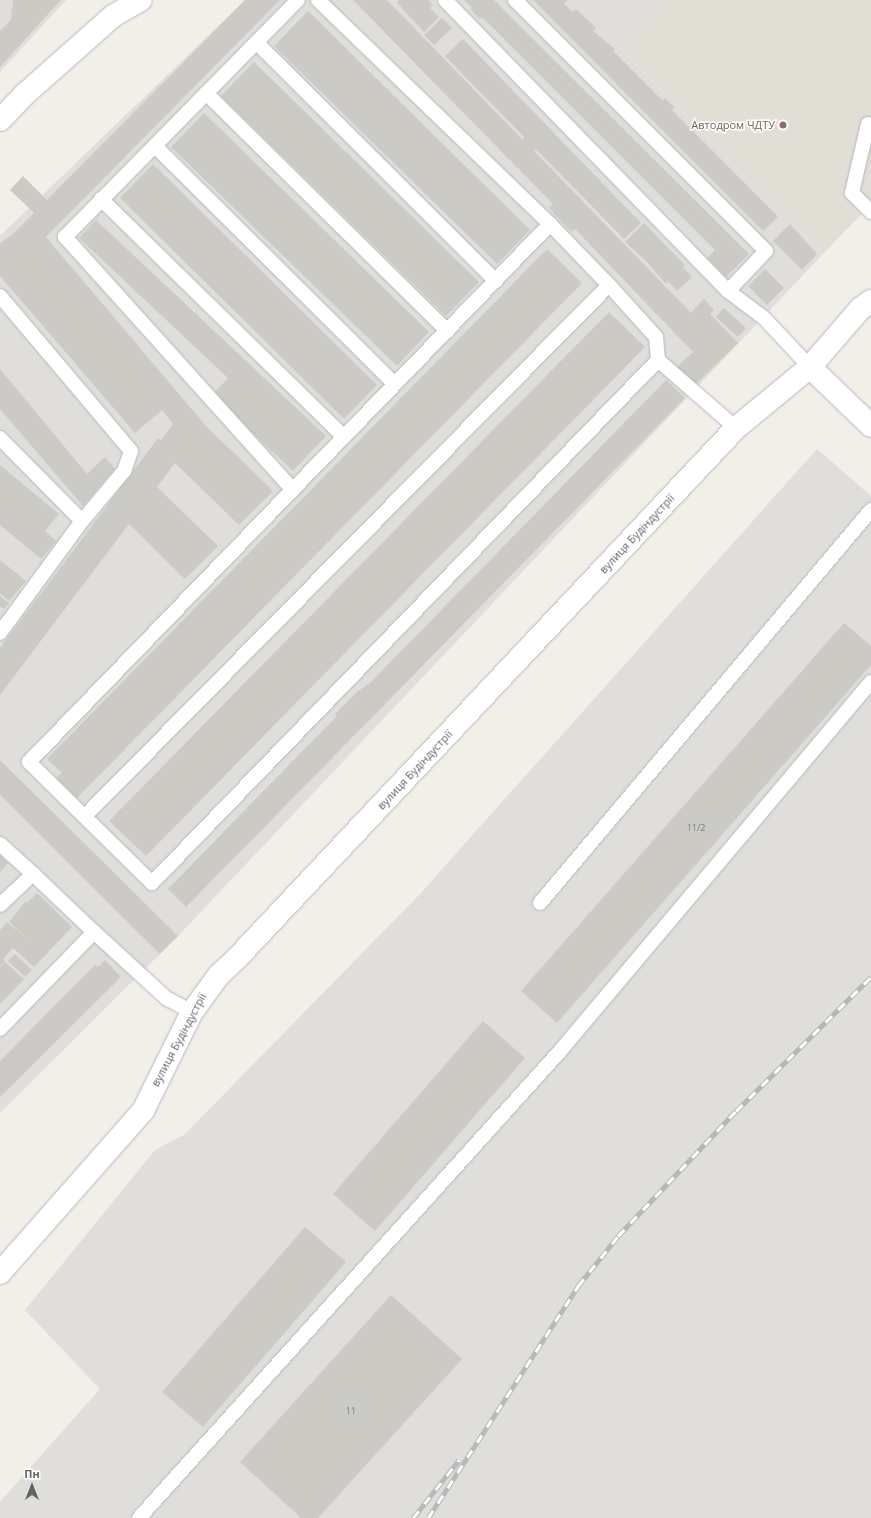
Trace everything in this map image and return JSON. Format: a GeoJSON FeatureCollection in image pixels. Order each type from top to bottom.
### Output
{"type":"FeatureCollection","features":[{"type":"Feature","properties":{"kind":"street"},"geometry":{"type":"LineString","coordinates":[[0,120],[24,95],[113,16],[141,0]]}},
{"type":"Feature","properties":{"kind":"street","name":"вулиця Будіндустрії"},"geometry":{"type":"LineString","coordinates":[[0,1272],[143,1111],[192,1012],[219,975],[249,946],[736,428],[810,367],[860,309],[871,301]]}},
{"type":"Feature","properties":{"kind":"street"},"geometry":{"type":"LineString","coordinates":[[810,367],[871,426]]}},
{"type":"Feature","properties":{"kind":"lane"},"geometry":{"type":"LineString","coordinates":[[293,490],[64,237],[100,199],[156,146],[206,93],[258,44],[298,0]]}},
{"type":"Feature","properties":{"kind":"lane"},"geometry":{"type":"LineString","coordinates":[[318,0],[550,224],[609,285],[656,337],[658,360],[736,428]]}},
{"type":"Feature","properties":{"kind":"lane"},"geometry":{"type":"LineString","coordinates":[[445,0],[728,292],[764,318],[810,367]]}},
{"type":"Feature","properties":{"kind":"lane"},"geometry":{"type":"LineString","coordinates":[[515,0],[766,252],[728,292]]}},
{"type":"Feature","properties":{"kind":"lane"},"geometry":{"type":"LineString","coordinates":[[258,44],[496,280]]}},
{"type":"Feature","properties":{"kind":"lane"},"geometry":{"type":"LineString","coordinates":[[206,93],[447,331]]}},
{"type":"Feature","properties":{"kind":"lane"},"geometry":{"type":"LineString","coordinates":[[868,124],[852,193],[871,212]]}},
{"type":"Feature","properties":{"kind":"lane"},"geometry":{"type":"LineString","coordinates":[[156,146],[394,383]]}},
{"type":"Feature","properties":{"kind":"lane"},"geometry":{"type":"LineString","coordinates":[[100,199],[343,436]]}},
{"type":"Feature","properties":{"kind":"lane"},"geometry":{"type":"LineString","coordinates":[[550,224],[447,331],[394,383],[293,490],[29,762],[152,883],[658,360]]}},
{"type":"Feature","properties":{"kind":"lane"},"geometry":{"type":"LineString","coordinates":[[85,816],[609,285]]}},
{"type":"Feature","properties":{"kind":"lane"},"geometry":{"type":"LineString","coordinates":[[0,296],[131,451],[124,471],[82,521],[0,633]]}},
{"type":"Feature","properties":{"kind":"lane"},"geometry":{"type":"LineString","coordinates":[[0,438],[82,521]]}},
{"type":"Feature","properties":{"kind":"lane"},"geometry":{"type":"LineString","coordinates":[[540,903],[871,510]]}},
{"type":"Feature","properties":{"kind":"lane"},"geometry":{"type":"LineString","coordinates":[[139,1518],[561,1050],[871,682]]}},
{"type":"Feature","properties":{"kind":"lane"},"geometry":{"type":"LineString","coordinates":[[0,844],[166,998],[192,1012]]}},
{"type":"Feature","properties":{"kind":"lane"},"geometry":{"type":"LineString","coordinates":[[0,905],[33,874]]}},
{"type":"Feature","properties":{"kind":"lane"},"geometry":{"type":"LineString","coordinates":[[0,1029],[94,932]]}},
{"type":"Feature","properties":{"kind":"shaded area"},"geometry":{"type":"Polygon","coordinates":[[[0,0],[66,0],[0,72],[0,0]]]}},
{"type":"Feature","properties":{"kind":"shaded area"},"geometry":{"type":"Polygon","coordinates":[[[245,0],[658,0],[618,46],[823,254],[178,936],[0,1113],[0,236],[245,0]]]}},
{"type":"Feature","properties":{"kind":"shaded area","name":"Автодром ЧДТУ"},"geometry":{"type":"Polygon","coordinates":[[[658,0],[871,0],[871,204],[823,254],[618,46],[658,0]]]}},
{"type":"Feature","properties":{"kind":"shaded area"},"geometry":{"type":"Polygon","coordinates":[[[817,449],[871,496],[871,1518],[0,1518],[0,1502],[100,1389],[25,1310],[155,1150],[184,1135],[420,894],[817,449]]]}},
{"type":"Feature","properties":{"kind":"building"},"geometry":{"type":"Polygon","coordinates":[[[13,0],[61,0],[0,67],[0,31],[11,20],[13,0]]]}},
{"type":"Feature","properties":{"kind":"building"},"geometry":{"type":"Polygon","coordinates":[[[245,0],[280,0],[46,237],[206,426],[273,491],[239,525],[175,463],[157,487],[218,546],[185,579],[129,524],[0,695],[0,648],[158,438],[161,440],[173,424],[162,410],[135,433],[0,276],[0,243],[12,235],[34,213],[10,190],[23,176],[47,200],[245,0]]]}},
{"type":"Feature","properties":{"kind":"building"},"geometry":{"type":"Polygon","coordinates":[[[353,0],[387,0],[522,139],[524,137],[445,56],[463,39],[641,223],[624,239],[536,149],[534,151],[691,313],[704,299],[714,310],[710,314],[738,343],[695,385],[677,367],[693,352],[575,229],[572,232],[561,221],[549,208],[553,204],[353,0]]]}},
{"type":"Feature","properties":{"kind":"building"},"geometry":{"type":"Polygon","coordinates":[[[399,0],[428,0],[433,5],[430,8],[439,17],[424,32],[397,2],[399,0]]]}},
{"type":"Feature","properties":{"kind":"building"},"geometry":{"type":"Polygon","coordinates":[[[464,0],[494,0],[749,254],[726,277],[707,258],[715,250],[482,17],[480,19],[470,9],[472,8],[464,0]]]}},
{"type":"Feature","properties":{"kind":"building"},"geometry":{"type":"Polygon","coordinates":[[[533,0],[567,0],[564,4],[573,12],[576,9],[596,28],[593,31],[615,49],[613,51],[663,101],[665,98],[675,108],[672,110],[778,217],[763,231],[533,0]]]}},
{"type":"Feature","properties":{"kind":"building"},"geometry":{"type":"Polygon","coordinates":[[[308,11],[530,230],[497,264],[274,46],[308,11]]]}},
{"type":"Feature","properties":{"kind":"building"},"geometry":{"type":"Polygon","coordinates":[[[442,18],[452,28],[434,45],[424,35],[442,18]]]}},
{"type":"Feature","properties":{"kind":"building"},"geometry":{"type":"Polygon","coordinates":[[[254,62],[479,282],[446,316],[221,96],[254,62]]]}},
{"type":"Feature","properties":{"kind":"building"},"geometry":{"type":"Polygon","coordinates":[[[204,113],[429,332],[397,366],[171,147],[204,113]]]}},
{"type":"Feature","properties":{"kind":"building"},"geometry":{"type":"Polygon","coordinates":[[[153,164],[377,385],[344,419],[120,198],[153,164]]]}},
{"type":"Feature","properties":{"kind":"building"},"geometry":{"type":"Polygon","coordinates":[[[96,220],[326,436],[293,471],[212,395],[228,378],[79,238],[96,220]]]}},
{"type":"Feature","properties":{"kind":"building"},"geometry":{"type":"Polygon","coordinates":[[[644,223],[685,265],[683,267],[692,277],[677,291],[668,281],[666,284],[646,261],[625,242],[644,223]]]}},
{"type":"Feature","properties":{"kind":"building"},"geometry":{"type":"Polygon","coordinates":[[[790,224],[817,254],[802,270],[773,241],[790,224]]]}},
{"type":"Feature","properties":{"kind":"building"},"geometry":{"type":"Polygon","coordinates":[[[547,249],[582,283],[77,798],[56,778],[62,773],[47,759],[547,249]]]}},
{"type":"Feature","properties":{"kind":"building"},"geometry":{"type":"Polygon","coordinates":[[[765,269],[784,288],[767,305],[748,286],[765,269]]]}},
{"type":"Feature","properties":{"kind":"building"},"geometry":{"type":"Polygon","coordinates":[[[724,308],[746,328],[738,337],[716,317],[724,308]]]}},
{"type":"Feature","properties":{"kind":"building"},"geometry":{"type":"Polygon","coordinates":[[[609,312],[645,347],[146,856],[109,821],[609,312]]]}},
{"type":"Feature","properties":{"kind":"building"},"geometry":{"type":"Polygon","coordinates":[[[0,369],[87,474],[105,457],[115,469],[83,506],[0,409],[0,369]]]}},
{"type":"Feature","properties":{"kind":"building"},"geometry":{"type":"Polygon","coordinates":[[[666,380],[685,398],[186,907],[168,889],[337,716],[335,714],[358,691],[370,683],[666,380]]]}},
{"type":"Feature","properties":{"kind":"building"},"geometry":{"type":"Polygon","coordinates":[[[0,465],[59,514],[45,531],[56,541],[41,559],[0,525],[0,465]]]}},
{"type":"Feature","properties":{"kind":"building"},"geometry":{"type":"Polygon","coordinates":[[[0,560],[26,581],[9,601],[0,593],[0,560]]]}},
{"type":"Feature","properties":{"kind":"building"},"geometry":{"type":"Polygon","coordinates":[[[0,596],[9,603],[4,609],[0,606],[0,596]]]}},
{"type":"Feature","properties":{"kind":"building"},"geometry":{"type":"Polygon","coordinates":[[[844,623],[871,646],[871,665],[557,1023],[521,991],[844,623]]]}},
{"type":"Feature","properties":{"kind":"building"},"geometry":{"type":"Polygon","coordinates":[[[0,760],[178,936],[160,954],[0,795],[0,760]]]}},
{"type":"Feature","properties":{"kind":"building"},"geometry":{"type":"Polygon","coordinates":[[[0,855],[8,863],[0,872],[0,855]]]}},
{"type":"Feature","properties":{"kind":"building"},"geometry":{"type":"Polygon","coordinates":[[[37,893],[72,927],[34,967],[13,948],[3,959],[5,961],[0,966],[0,930],[7,922],[27,939],[9,922],[26,901],[27,903],[37,893]]]}},
{"type":"Feature","properties":{"kind":"building"},"geometry":{"type":"Polygon","coordinates":[[[15,954],[32,970],[25,977],[8,961],[15,954]]]}},
{"type":"Feature","properties":{"kind":"building"},"geometry":{"type":"Polygon","coordinates":[[[105,960],[121,977],[0,1097],[0,1061],[95,965],[98,967],[105,960]]]}},
{"type":"Feature","properties":{"kind":"building"},"geometry":{"type":"Polygon","coordinates":[[[5,962],[24,979],[0,1004],[0,967],[5,962]]]}},
{"type":"Feature","properties":{"kind":"building"},"geometry":{"type":"Polygon","coordinates":[[[483,1021],[525,1058],[375,1231],[333,1194],[483,1021]]]}},
{"type":"Feature","properties":{"kind":"building"},"geometry":{"type":"Polygon","coordinates":[[[305,1227],[346,1262],[203,1427],[162,1392],[305,1227]]]}},
{"type":"Feature","properties":{"kind":"building"},"geometry":{"type":"Polygon","coordinates":[[[391,1295],[462,1359],[318,1518],[301,1518],[240,1462],[391,1295]]]}},
{"type":"Feature","properties":{"kind":"railway"},"geometry":{"type":"LineString","coordinates":[[428,1518],[578,1286],[618,1236],[736,1111],[871,977]]}},
{"type":"Feature","properties":{"kind":"railway"},"geometry":{"type":"LineString","coordinates":[[413,1518],[459,1460]]}},
{"type":"Feature","properties":{"kind":"place","name":"Автодром ЧДТУ"},"geometry":{"type":"Point","coordinates":[783,125]}}]}
